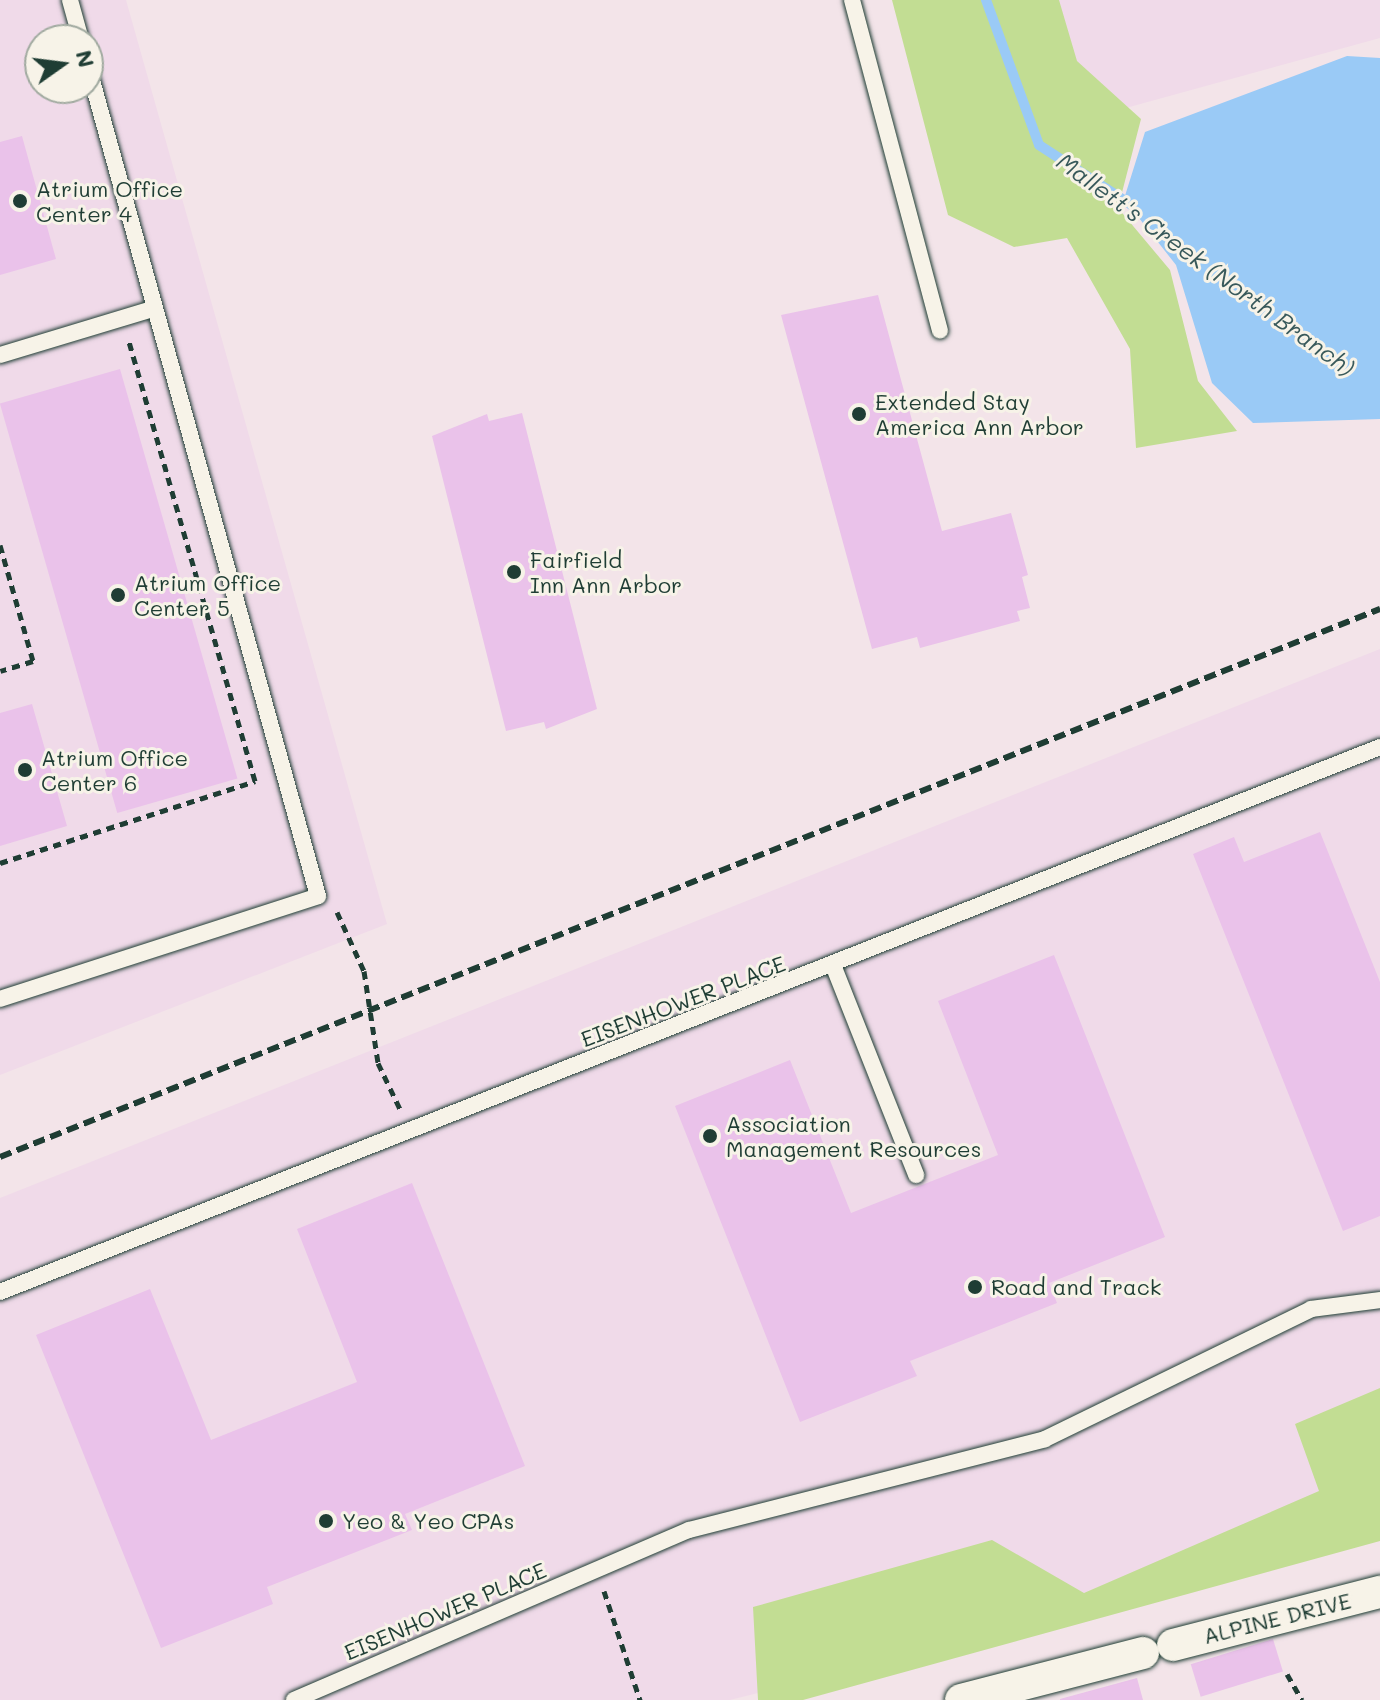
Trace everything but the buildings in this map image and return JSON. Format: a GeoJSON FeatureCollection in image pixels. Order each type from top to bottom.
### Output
{"type":"FeatureCollection","features":[{"type":"Feature","properties":{"kind":"street","name":"ALPINE DRIVE"},"geometry":{"type":"LineString","coordinates":[[961,1700],[1380,1592]]}},
{"type":"Feature","properties":{"kind":"lane"},"geometry":{"type":"LineString","coordinates":[[70,0],[77,24]]}},
{"type":"Feature","properties":{"kind":"lane"},"geometry":{"type":"LineString","coordinates":[[852,0],[940,330]]}},
{"type":"Feature","properties":{"kind":"lane"},"geometry":{"type":"LineString","coordinates":[[0,999],[318,896],[152,309],[98,104]]}},
{"type":"Feature","properties":{"kind":"lane"},"geometry":{"type":"LineString","coordinates":[[0,355],[152,309]]}},
{"type":"Feature","properties":{"kind":"lane","name":"EISENHOWER PLACE"},"geometry":{"type":"LineString","coordinates":[[0,1292],[1380,747]]}},
{"type":"Feature","properties":{"kind":"lane"},"geometry":{"type":"LineString","coordinates":[[833,965],[916,1175]]}},
{"type":"Feature","properties":{"kind":"lane","name":"EISENHOWER PLACE"},"geometry":{"type":"LineString","coordinates":[[294,1700],[689,1530],[1045,1439],[1311,1309],[1380,1300]]}},
{"type":"Feature","properties":{"kind":"path"},"geometry":{"type":"LineString","coordinates":[[0,863],[255,781],[131,340],[120,343]]}},
{"type":"Feature","properties":{"kind":"path"},"geometry":{"type":"LineString","coordinates":[[0,545],[33,661],[0,671]]}},
{"type":"Feature","properties":{"kind":"path"},"geometry":{"type":"LineString","coordinates":[[318,896],[346,920],[364,971],[378,1063],[411,1131]]}},
{"type":"Feature","properties":{"kind":"path"},"geometry":{"type":"LineString","coordinates":[[598,1569],[640,1700]]}},
{"type":"Feature","properties":{"kind":"path"},"geometry":{"type":"LineString","coordinates":[[1287,1674],[1302,1700]]}},
{"type":"Feature","properties":{"kind":"shaded area"},"geometry":{"type":"Polygon","coordinates":[[[0,0],[126,0],[387,924],[0,1075],[0,0]]]}},
{"type":"Feature","properties":{"kind":"shaded area"},"geometry":{"type":"Polygon","coordinates":[[[999,0],[1380,0],[1380,38],[1046,130],[999,0]]]}},
{"type":"Feature","properties":{"kind":"shaded area"},"geometry":{"type":"Polygon","coordinates":[[[1380,649],[1380,1539],[730,1700],[0,1700],[0,1198],[1380,649]]]}},
{"type":"Feature","properties":{"kind":"green space"},"geometry":{"type":"Polygon","coordinates":[[[892,0],[1059,0],[1077,61],[1141,119],[1118,208],[1170,270],[1198,381],[1237,431],[1136,448],[1130,349],[1067,238],[1014,247],[948,215],[892,0]]]}},
{"type":"Feature","properties":{"kind":"green space"},"geometry":{"type":"Polygon","coordinates":[[[1380,1388],[1380,1541],[803,1700],[758,1700],[753,1607],[992,1540],[1084,1593],[1319,1491],[1295,1424],[1380,1388]]]}},
{"type":"Feature","properties":{"kind":"water"},"geometry":{"type":"Polygon","coordinates":[[[1347,56],[1380,58],[1380,419],[1253,423],[1212,383],[1176,265],[1124,199],[1145,132],[1347,56]]]}},
{"type":"Feature","properties":{"kind":"waterway","name":"Mallett's Creek (North Branch)"},"geometry":{"type":"LineString","coordinates":[[986,0],[1039,145],[1133,206]]}},
{"type":"Feature","properties":{"kind":"railway"},"geometry":{"type":"LineString","coordinates":[[0,1157],[1380,609]]}},
{"type":"Feature","properties":{"kind":"place","name":"Atrium Office Center 4"},"geometry":{"type":"Point","coordinates":[20,201]}},
{"type":"Feature","properties":{"kind":"place","name":"Extended Stay America Ann Arbor"},"geometry":{"type":"Point","coordinates":[859,414]}},
{"type":"Feature","properties":{"kind":"place","name":"Fairfield Inn Ann Arbor"},"geometry":{"type":"Point","coordinates":[514,572]}},
{"type":"Feature","properties":{"kind":"place","name":"Atrium Office Center 5"},"geometry":{"type":"Point","coordinates":[118,595]}},
{"type":"Feature","properties":{"kind":"place","name":"Atrium Office Center 6"},"geometry":{"type":"Point","coordinates":[25,770]}},
{"type":"Feature","properties":{"kind":"place","name":"Association Management Resources"},"geometry":{"type":"Point","coordinates":[710,1136]}},
{"type":"Feature","properties":{"kind":"place","name":"Road and Track"},"geometry":{"type":"Point","coordinates":[975,1287]}},
{"type":"Feature","properties":{"kind":"place","name":"Yeo & Yeo CPAs"},"geometry":{"type":"Point","coordinates":[326,1521]}}]}
